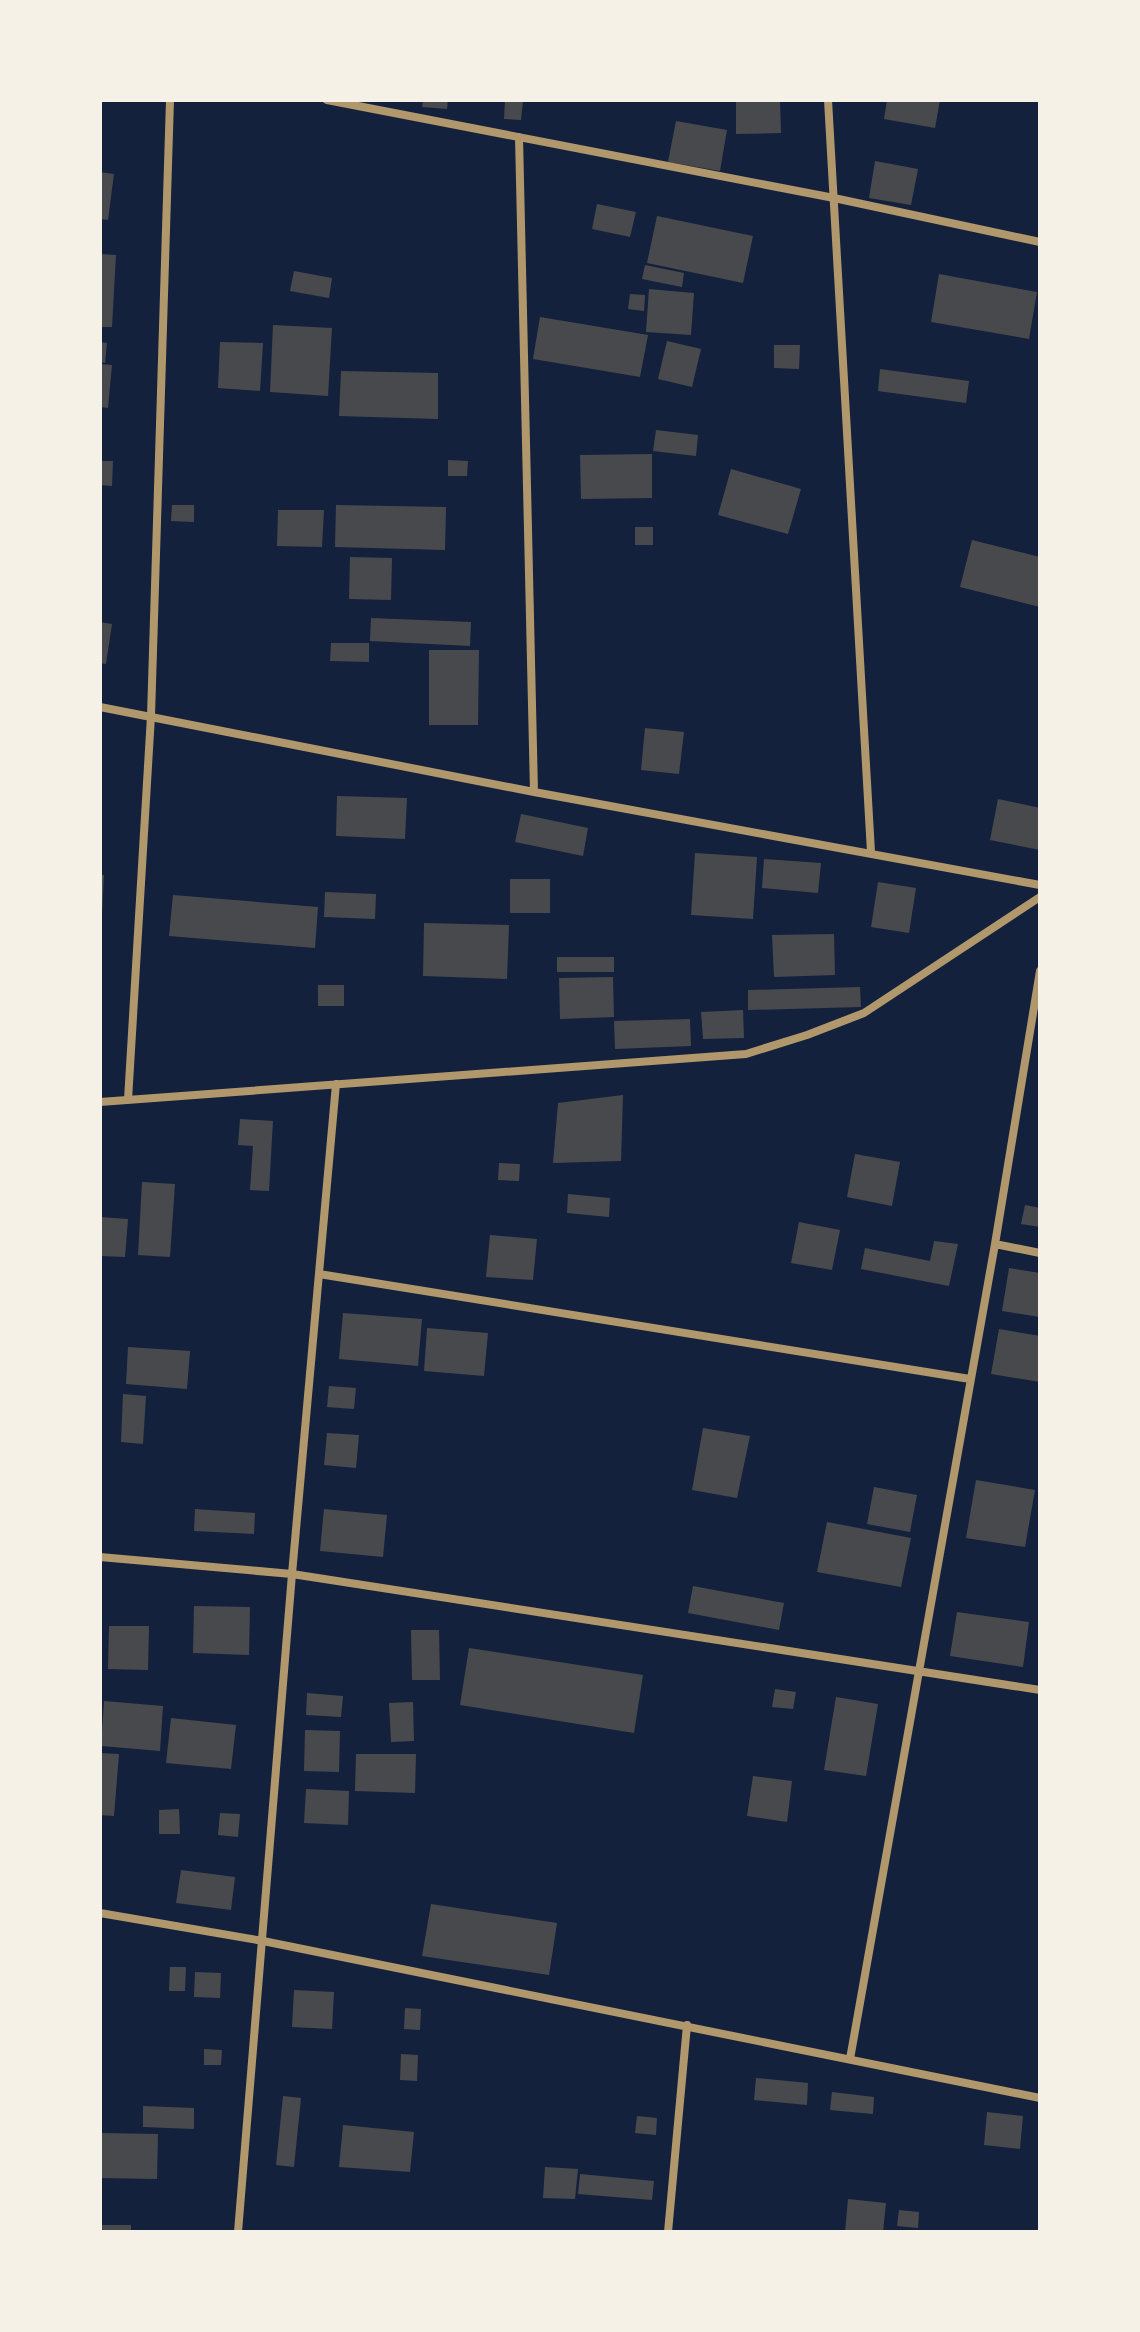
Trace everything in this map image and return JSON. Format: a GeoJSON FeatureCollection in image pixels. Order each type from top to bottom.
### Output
{"type":"FeatureCollection","features":[{"type":"Feature","properties":{"kind":"street"},"geometry":{"type":"LineString","coordinates":[[128,1100],[151,716],[170,100]]}},
{"type":"Feature","properties":{"kind":"street"},"geometry":{"type":"LineString","coordinates":[[327,100],[834,198],[1040,242]]}},
{"type":"Feature","properties":{"kind":"street"},"geometry":{"type":"LineString","coordinates":[[828,100],[871,852]]}},
{"type":"Feature","properties":{"kind":"street"},"geometry":{"type":"LineString","coordinates":[[519,137],[534,792]]}},
{"type":"Feature","properties":{"kind":"street"},"geometry":{"type":"LineString","coordinates":[[100,707],[534,792],[1040,885]]}},
{"type":"Feature","properties":{"kind":"street"},"geometry":{"type":"LineString","coordinates":[[100,1102],[746,1054],[864,1013],[1040,897]]}},
{"type":"Feature","properties":{"kind":"street"},"geometry":{"type":"LineString","coordinates":[[850,2059],[995,1244],[1040,971]]}},
{"type":"Feature","properties":{"kind":"street"},"geometry":{"type":"LineString","coordinates":[[238,2232],[336,1084]]}},
{"type":"Feature","properties":{"kind":"street"},"geometry":{"type":"LineString","coordinates":[[995,1244],[1040,1253]]}},
{"type":"Feature","properties":{"kind":"street"},"geometry":{"type":"LineString","coordinates":[[319,1274],[970,1379]]}},
{"type":"Feature","properties":{"kind":"street"},"geometry":{"type":"LineString","coordinates":[[100,1557],[292,1574],[1040,1690]]}},
{"type":"Feature","properties":{"kind":"street"},"geometry":{"type":"LineString","coordinates":[[100,1913],[263,1941],[1040,2098]]}},
{"type":"Feature","properties":{"kind":"street"},"geometry":{"type":"LineString","coordinates":[[668,2232],[687,2025]]}},
{"type":"Feature","properties":{"kind":"building"},"geometry":{"type":"Polygon","coordinates":[[[423,100],[448,100],[447,109],[422,107],[423,100]]]}},
{"type":"Feature","properties":{"kind":"building"},"geometry":{"type":"Polygon","coordinates":[[[505,100],[523,101],[521,120],[504,119],[505,100]]]}},
{"type":"Feature","properties":{"kind":"building"},"geometry":{"type":"Polygon","coordinates":[[[736,100],[780,100],[781,133],[736,134],[736,100]]]}},
{"type":"Feature","properties":{"kind":"building"},"geometry":{"type":"Polygon","coordinates":[[[887,100],[940,100],[935,128],[884,119],[887,100]]]}},
{"type":"Feature","properties":{"kind":"building"},"geometry":{"type":"Polygon","coordinates":[[[676,121],[727,130],[720,171],[668,162],[676,121]]]}},
{"type":"Feature","properties":{"kind":"building"},"geometry":{"type":"Polygon","coordinates":[[[875,161],[918,169],[911,205],[869,198],[875,161]]]}},
{"type":"Feature","properties":{"kind":"building"},"geometry":{"type":"Polygon","coordinates":[[[100,172],[114,174],[108,220],[100,219],[100,172]]]}},
{"type":"Feature","properties":{"kind":"building"},"geometry":{"type":"Polygon","coordinates":[[[597,204],[636,212],[630,237],[592,229],[597,204]]]}},
{"type":"Feature","properties":{"kind":"building"},"geometry":{"type":"Polygon","coordinates":[[[657,216],[753,236],[743,283],[647,263],[657,216]]]}},
{"type":"Feature","properties":{"kind":"building"},"geometry":{"type":"Polygon","coordinates":[[[100,254],[116,255],[112,327],[100,327],[100,254]]]}},
{"type":"Feature","properties":{"kind":"building"},"geometry":{"type":"Polygon","coordinates":[[[645,265],[684,273],[682,287],[642,279],[645,265]]]}},
{"type":"Feature","properties":{"kind":"building"},"geometry":{"type":"Polygon","coordinates":[[[294,271],[332,278],[329,298],[290,291],[294,271]]]}},
{"type":"Feature","properties":{"kind":"building"},"geometry":{"type":"Polygon","coordinates":[[[939,274],[1037,292],[1029,339],[931,322],[939,274]]]}},
{"type":"Feature","properties":{"kind":"building"},"geometry":{"type":"Polygon","coordinates":[[[649,289],[694,293],[691,335],[646,332],[649,289]]]}},
{"type":"Feature","properties":{"kind":"building"},"geometry":{"type":"Polygon","coordinates":[[[630,294],[645,295],[644,311],[628,309],[630,294]]]}},
{"type":"Feature","properties":{"kind":"building"},"geometry":{"type":"Polygon","coordinates":[[[540,317],[648,335],[640,377],[533,359],[540,317]]]}},
{"type":"Feature","properties":{"kind":"building"},"geometry":{"type":"Polygon","coordinates":[[[273,325],[332,328],[328,396],[270,392],[273,325]]]}},
{"type":"Feature","properties":{"kind":"building"},"geometry":{"type":"Polygon","coordinates":[[[667,341],[701,349],[692,387],[658,379],[667,341]]]}},
{"type":"Feature","properties":{"kind":"building"},"geometry":{"type":"Polygon","coordinates":[[[100,342],[107,343],[105,363],[100,362],[100,342]]]}},
{"type":"Feature","properties":{"kind":"building"},"geometry":{"type":"Polygon","coordinates":[[[220,342],[263,343],[260,391],[218,388],[220,342]]]}},
{"type":"Feature","properties":{"kind":"building"},"geometry":{"type":"Polygon","coordinates":[[[774,345],[800,345],[799,369],[774,368],[774,345]]]}},
{"type":"Feature","properties":{"kind":"building"},"geometry":{"type":"Polygon","coordinates":[[[100,364],[112,365],[108,408],[100,407],[100,364]]]}},
{"type":"Feature","properties":{"kind":"building"},"geometry":{"type":"Polygon","coordinates":[[[880,369],[969,381],[966,403],[878,391],[880,369]]]}},
{"type":"Feature","properties":{"kind":"building"},"geometry":{"type":"Polygon","coordinates":[[[341,371],[438,373],[438,419],[339,416],[341,371]]]}},
{"type":"Feature","properties":{"kind":"building"},"geometry":{"type":"Polygon","coordinates":[[[656,430],[698,435],[696,456],[653,451],[656,430]]]}},
{"type":"Feature","properties":{"kind":"building"},"geometry":{"type":"Polygon","coordinates":[[[652,454],[652,498],[581,499],[580,455],[652,454]]]}},
{"type":"Feature","properties":{"kind":"building"},"geometry":{"type":"Polygon","coordinates":[[[448,460],[468,461],[467,476],[448,476],[448,460]]]}},
{"type":"Feature","properties":{"kind":"building"},"geometry":{"type":"Polygon","coordinates":[[[100,461],[113,461],[112,486],[100,485],[100,461]]]}},
{"type":"Feature","properties":{"kind":"building"},"geometry":{"type":"Polygon","coordinates":[[[731,469],[801,489],[788,534],[718,515],[731,469]]]}},
{"type":"Feature","properties":{"kind":"building"},"geometry":{"type":"Polygon","coordinates":[[[172,505],[194,505],[194,522],[171,521],[172,505]]]}},
{"type":"Feature","properties":{"kind":"building"},"geometry":{"type":"Polygon","coordinates":[[[336,505],[446,507],[445,550],[335,547],[336,505]]]}},
{"type":"Feature","properties":{"kind":"building"},"geometry":{"type":"Polygon","coordinates":[[[278,510],[324,510],[322,547],[277,546],[278,510]]]}},
{"type":"Feature","properties":{"kind":"building"},"geometry":{"type":"Polygon","coordinates":[[[635,527],[653,527],[653,545],[635,545],[635,527]]]}},
{"type":"Feature","properties":{"kind":"building"},"geometry":{"type":"Polygon","coordinates":[[[972,540],[1040,557],[1040,607],[960,587],[972,540]]]}},
{"type":"Feature","properties":{"kind":"building"},"geometry":{"type":"Polygon","coordinates":[[[350,557],[392,558],[391,600],[349,599],[350,557]]]}},
{"type":"Feature","properties":{"kind":"building"},"geometry":{"type":"Polygon","coordinates":[[[371,618],[471,622],[470,646],[370,641],[371,618]]]}},
{"type":"Feature","properties":{"kind":"building"},"geometry":{"type":"Polygon","coordinates":[[[100,622],[112,624],[106,664],[100,663],[100,622]]]}},
{"type":"Feature","properties":{"kind":"building"},"geometry":{"type":"Polygon","coordinates":[[[331,643],[369,643],[369,662],[330,661],[331,643]]]}},
{"type":"Feature","properties":{"kind":"building"},"geometry":{"type":"Polygon","coordinates":[[[429,650],[479,650],[478,725],[429,725],[429,650]]]}},
{"type":"Feature","properties":{"kind":"building"},"geometry":{"type":"Polygon","coordinates":[[[645,728],[684,732],[679,774],[641,770],[645,728]]]}},
{"type":"Feature","properties":{"kind":"building"},"geometry":{"type":"Polygon","coordinates":[[[337,796],[407,798],[405,839],[336,836],[337,796]]]}},
{"type":"Feature","properties":{"kind":"building"},"geometry":{"type":"Polygon","coordinates":[[[998,799],[1040,808],[1040,850],[990,840],[998,799]]]}},
{"type":"Feature","properties":{"kind":"building"},"geometry":{"type":"Polygon","coordinates":[[[521,814],[588,828],[583,856],[515,842],[521,814]]]}},
{"type":"Feature","properties":{"kind":"building"},"geometry":{"type":"Polygon","coordinates":[[[695,853],[757,857],[753,919],[691,915],[695,853]]]}},
{"type":"Feature","properties":{"kind":"building"},"geometry":{"type":"Polygon","coordinates":[[[764,859],[821,863],[818,893],[762,888],[764,859]]]}},
{"type":"Feature","properties":{"kind":"building"},"geometry":{"type":"Polygon","coordinates":[[[100,875],[104,875],[102,913],[100,913],[100,875]]]}},
{"type":"Feature","properties":{"kind":"building"},"geometry":{"type":"Polygon","coordinates":[[[510,879],[550,879],[550,913],[510,913],[510,879]]]}},
{"type":"Feature","properties":{"kind":"building"},"geometry":{"type":"Polygon","coordinates":[[[878,882],[916,888],[909,933],[871,927],[878,882]]]}},
{"type":"Feature","properties":{"kind":"building"},"geometry":{"type":"Polygon","coordinates":[[[325,892],[376,894],[375,919],[324,917],[325,892]]]}},
{"type":"Feature","properties":{"kind":"building"},"geometry":{"type":"Polygon","coordinates":[[[173,895],[318,907],[315,948],[169,936],[173,895]]]}},
{"type":"Feature","properties":{"kind":"building"},"geometry":{"type":"Polygon","coordinates":[[[424,923],[509,925],[507,979],[423,976],[424,923]]]}},
{"type":"Feature","properties":{"kind":"building"},"geometry":{"type":"Polygon","coordinates":[[[834,934],[835,975],[774,977],[772,935],[834,934]]]}},
{"type":"Feature","properties":{"kind":"building"},"geometry":{"type":"Polygon","coordinates":[[[557,957],[614,957],[614,972],[557,972],[557,957]]]}},
{"type":"Feature","properties":{"kind":"building"},"geometry":{"type":"Polygon","coordinates":[[[613,977],[614,1017],[560,1019],[559,978],[613,977]]]}},
{"type":"Feature","properties":{"kind":"building"},"geometry":{"type":"Polygon","coordinates":[[[318,985],[344,985],[344,1006],[318,1006],[318,985]]]}},
{"type":"Feature","properties":{"kind":"building"},"geometry":{"type":"Polygon","coordinates":[[[860,987],[861,1007],[748,1010],[748,990],[860,987]]]}},
{"type":"Feature","properties":{"kind":"building"},"geometry":{"type":"Polygon","coordinates":[[[743,1010],[744,1038],[703,1039],[701,1012],[743,1010]]]}},
{"type":"Feature","properties":{"kind":"building"},"geometry":{"type":"Polygon","coordinates":[[[690,1019],[691,1046],[615,1049],[614,1021],[690,1019]]]}},
{"type":"Feature","properties":{"kind":"building"},"geometry":{"type":"Polygon","coordinates":[[[623,1095],[621,1161],[553,1163],[558,1103],[623,1095]]]}},
{"type":"Feature","properties":{"kind":"building"},"geometry":{"type":"Polygon","coordinates":[[[240,1119],[273,1121],[269,1191],[250,1190],[253,1146],[238,1145],[240,1119]]]}},
{"type":"Feature","properties":{"kind":"building"},"geometry":{"type":"Polygon","coordinates":[[[855,1154],[900,1162],[892,1206],[847,1197],[855,1154]]]}},
{"type":"Feature","properties":{"kind":"building"},"geometry":{"type":"Polygon","coordinates":[[[499,1163],[520,1164],[519,1181],[498,1180],[499,1163]]]}},
{"type":"Feature","properties":{"kind":"building"},"geometry":{"type":"Polygon","coordinates":[[[142,1182],[175,1184],[170,1257],[138,1255],[142,1182]]]}},
{"type":"Feature","properties":{"kind":"building"},"geometry":{"type":"Polygon","coordinates":[[[568,1194],[610,1198],[609,1217],[567,1213],[568,1194]]]}},
{"type":"Feature","properties":{"kind":"building"},"geometry":{"type":"Polygon","coordinates":[[[1025,1205],[1040,1208],[1040,1227],[1021,1224],[1025,1205]]]}},
{"type":"Feature","properties":{"kind":"building"},"geometry":{"type":"Polygon","coordinates":[[[100,1217],[128,1219],[125,1257],[100,1256],[100,1217]]]}},
{"type":"Feature","properties":{"kind":"building"},"geometry":{"type":"Polygon","coordinates":[[[799,1222],[840,1230],[832,1270],[791,1263],[799,1222]]]}},
{"type":"Feature","properties":{"kind":"building"},"geometry":{"type":"Polygon","coordinates":[[[490,1235],[537,1239],[533,1280],[486,1277],[490,1235]]]}},
{"type":"Feature","properties":{"kind":"building"},"geometry":{"type":"Polygon","coordinates":[[[934,1241],[958,1244],[949,1286],[861,1269],[865,1248],[930,1261],[934,1241]]]}},
{"type":"Feature","properties":{"kind":"building"},"geometry":{"type":"Polygon","coordinates":[[[1009,1268],[1040,1273],[1040,1317],[1002,1311],[1009,1268]]]}},
{"type":"Feature","properties":{"kind":"building"},"geometry":{"type":"Polygon","coordinates":[[[343,1313],[422,1319],[418,1366],[339,1359],[343,1313]]]}},
{"type":"Feature","properties":{"kind":"building"},"geometry":{"type":"Polygon","coordinates":[[[427,1328],[488,1333],[484,1376],[424,1371],[427,1328]]]}},
{"type":"Feature","properties":{"kind":"building"},"geometry":{"type":"Polygon","coordinates":[[[999,1329],[1040,1336],[1040,1382],[991,1374],[999,1329]]]}},
{"type":"Feature","properties":{"kind":"building"},"geometry":{"type":"Polygon","coordinates":[[[128,1347],[190,1351],[187,1389],[126,1384],[128,1347]]]}},
{"type":"Feature","properties":{"kind":"building"},"geometry":{"type":"Polygon","coordinates":[[[329,1386],[356,1388],[354,1409],[327,1407],[329,1386]]]}},
{"type":"Feature","properties":{"kind":"building"},"geometry":{"type":"Polygon","coordinates":[[[123,1394],[146,1396],[143,1444],[121,1442],[123,1394]]]}},
{"type":"Feature","properties":{"kind":"building"},"geometry":{"type":"Polygon","coordinates":[[[703,1428],[750,1436],[737,1498],[692,1490],[703,1428]]]}},
{"type":"Feature","properties":{"kind":"building"},"geometry":{"type":"Polygon","coordinates":[[[327,1433],[359,1435],[356,1468],[324,1465],[327,1433]]]}},
{"type":"Feature","properties":{"kind":"building"},"geometry":{"type":"Polygon","coordinates":[[[976,1480],[1035,1490],[1025,1547],[966,1538],[976,1480]]]}},
{"type":"Feature","properties":{"kind":"building"},"geometry":{"type":"Polygon","coordinates":[[[874,1487],[917,1495],[910,1532],[867,1524],[874,1487]]]}},
{"type":"Feature","properties":{"kind":"building"},"geometry":{"type":"Polygon","coordinates":[[[195,1509],[255,1513],[254,1534],[194,1531],[195,1509]]]}},
{"type":"Feature","properties":{"kind":"building"},"geometry":{"type":"Polygon","coordinates":[[[324,1509],[387,1515],[383,1557],[320,1551],[324,1509]]]}},
{"type":"Feature","properties":{"kind":"building"},"geometry":{"type":"Polygon","coordinates":[[[827,1522],[911,1538],[901,1587],[817,1572],[827,1522]]]}},
{"type":"Feature","properties":{"kind":"building"},"geometry":{"type":"Polygon","coordinates":[[[693,1586],[784,1603],[779,1630],[688,1613],[693,1586]]]}},
{"type":"Feature","properties":{"kind":"building"},"geometry":{"type":"Polygon","coordinates":[[[194,1606],[250,1607],[249,1655],[193,1653],[194,1606]]]}},
{"type":"Feature","properties":{"kind":"building"},"geometry":{"type":"Polygon","coordinates":[[[957,1612],[1029,1622],[1023,1667],[950,1656],[957,1612]]]}},
{"type":"Feature","properties":{"kind":"building"},"geometry":{"type":"Polygon","coordinates":[[[109,1626],[149,1626],[148,1670],[108,1669],[109,1626]]]}},
{"type":"Feature","properties":{"kind":"building"},"geometry":{"type":"Polygon","coordinates":[[[411,1630],[439,1630],[440,1680],[412,1680],[411,1630]]]}},
{"type":"Feature","properties":{"kind":"building"},"geometry":{"type":"Polygon","coordinates":[[[469,1648],[643,1675],[634,1733],[460,1705],[469,1648]]]}},
{"type":"Feature","properties":{"kind":"building"},"geometry":{"type":"Polygon","coordinates":[[[775,1689],[796,1692],[793,1709],[772,1707],[775,1689]]]}},
{"type":"Feature","properties":{"kind":"building"},"geometry":{"type":"Polygon","coordinates":[[[307,1693],[343,1696],[341,1717],[306,1715],[307,1693]]]}},
{"type":"Feature","properties":{"kind":"building"},"geometry":{"type":"Polygon","coordinates":[[[836,1697],[878,1704],[866,1776],[824,1770],[836,1697]]]}},
{"type":"Feature","properties":{"kind":"building"},"geometry":{"type":"Polygon","coordinates":[[[104,1701],[163,1706],[160,1751],[101,1746],[104,1701]]]}},
{"type":"Feature","properties":{"kind":"building"},"geometry":{"type":"Polygon","coordinates":[[[413,1702],[414,1741],[391,1742],[389,1703],[413,1702]]]}},
{"type":"Feature","properties":{"kind":"building"},"geometry":{"type":"Polygon","coordinates":[[[171,1718],[236,1725],[231,1769],[166,1763],[171,1718]]]}},
{"type":"Feature","properties":{"kind":"building"},"geometry":{"type":"Polygon","coordinates":[[[305,1730],[340,1731],[339,1772],[304,1771],[305,1730]]]}},
{"type":"Feature","properties":{"kind":"building"},"geometry":{"type":"Polygon","coordinates":[[[100,1753],[119,1754],[114,1816],[100,1815],[100,1753]]]}},
{"type":"Feature","properties":{"kind":"building"},"geometry":{"type":"Polygon","coordinates":[[[356,1754],[416,1754],[415,1793],[355,1791],[356,1754]]]}},
{"type":"Feature","properties":{"kind":"building"},"geometry":{"type":"Polygon","coordinates":[[[753,1776],[792,1781],[787,1822],[747,1816],[753,1776]]]}},
{"type":"Feature","properties":{"kind":"building"},"geometry":{"type":"Polygon","coordinates":[[[306,1789],[349,1791],[348,1825],[304,1823],[306,1789]]]}},
{"type":"Feature","properties":{"kind":"building"},"geometry":{"type":"Polygon","coordinates":[[[179,1809],[180,1834],[159,1834],[159,1810],[179,1809]]]}},
{"type":"Feature","properties":{"kind":"building"},"geometry":{"type":"Polygon","coordinates":[[[220,1813],[240,1814],[238,1837],[218,1835],[220,1813]]]}},
{"type":"Feature","properties":{"kind":"building"},"geometry":{"type":"Polygon","coordinates":[[[181,1870],[235,1877],[231,1910],[176,1903],[181,1870]]]}},
{"type":"Feature","properties":{"kind":"building"},"geometry":{"type":"Polygon","coordinates":[[[431,1904],[557,1923],[549,1975],[422,1956],[431,1904]]]}},
{"type":"Feature","properties":{"kind":"building"},"geometry":{"type":"Polygon","coordinates":[[[170,1967],[186,1967],[185,1991],[169,1991],[170,1967]]]}},
{"type":"Feature","properties":{"kind":"building"},"geometry":{"type":"Polygon","coordinates":[[[195,1972],[221,1973],[220,1998],[194,1997],[195,1972]]]}},
{"type":"Feature","properties":{"kind":"building"},"geometry":{"type":"Polygon","coordinates":[[[294,1990],[334,1992],[332,2029],[292,2027],[294,1990]]]}},
{"type":"Feature","properties":{"kind":"building"},"geometry":{"type":"Polygon","coordinates":[[[405,2008],[421,2009],[420,2030],[404,2029],[405,2008]]]}},
{"type":"Feature","properties":{"kind":"building"},"geometry":{"type":"Polygon","coordinates":[[[204,2049],[222,2050],[221,2065],[204,2065],[204,2049]]]}},
{"type":"Feature","properties":{"kind":"building"},"geometry":{"type":"Polygon","coordinates":[[[401,2054],[418,2055],[417,2081],[400,2080],[401,2054]]]}},
{"type":"Feature","properties":{"kind":"building"},"geometry":{"type":"Polygon","coordinates":[[[756,2078],[808,2083],[807,2105],[754,2100],[756,2078]]]}},
{"type":"Feature","properties":{"kind":"building"},"geometry":{"type":"Polygon","coordinates":[[[832,2092],[874,2097],[873,2114],[830,2110],[832,2092]]]}},
{"type":"Feature","properties":{"kind":"building"},"geometry":{"type":"Polygon","coordinates":[[[283,2096],[301,2098],[294,2167],[276,2165],[283,2096]]]}},
{"type":"Feature","properties":{"kind":"building"},"geometry":{"type":"Polygon","coordinates":[[[143,2106],[194,2108],[194,2129],[143,2127],[143,2106]]]}},
{"type":"Feature","properties":{"kind":"building"},"geometry":{"type":"Polygon","coordinates":[[[987,2112],[1023,2116],[1020,2149],[984,2145],[987,2112]]]}},
{"type":"Feature","properties":{"kind":"building"},"geometry":{"type":"Polygon","coordinates":[[[637,2116],[657,2118],[656,2135],[635,2133],[637,2116]]]}},
{"type":"Feature","properties":{"kind":"building"},"geometry":{"type":"Polygon","coordinates":[[[343,2125],[414,2132],[410,2172],[339,2167],[343,2125]]]}},
{"type":"Feature","properties":{"kind":"building"},"geometry":{"type":"Polygon","coordinates":[[[100,2133],[158,2134],[157,2179],[100,2178],[100,2133]]]}},
{"type":"Feature","properties":{"kind":"building"},"geometry":{"type":"Polygon","coordinates":[[[545,2167],[578,2169],[575,2199],[543,2198],[545,2167]]]}},
{"type":"Feature","properties":{"kind":"building"},"geometry":{"type":"Polygon","coordinates":[[[580,2174],[654,2181],[652,2200],[578,2194],[580,2174]]]}},
{"type":"Feature","properties":{"kind":"building"},"geometry":{"type":"Polygon","coordinates":[[[848,2199],[886,2203],[883,2232],[845,2232],[848,2199]]]}},
{"type":"Feature","properties":{"kind":"building"},"geometry":{"type":"Polygon","coordinates":[[[899,2210],[919,2212],[918,2228],[897,2226],[899,2210]]]}},
{"type":"Feature","properties":{"kind":"building"},"geometry":{"type":"Polygon","coordinates":[[[100,2225],[131,2225],[131,2232],[100,2232],[100,2225]]]}}]}
